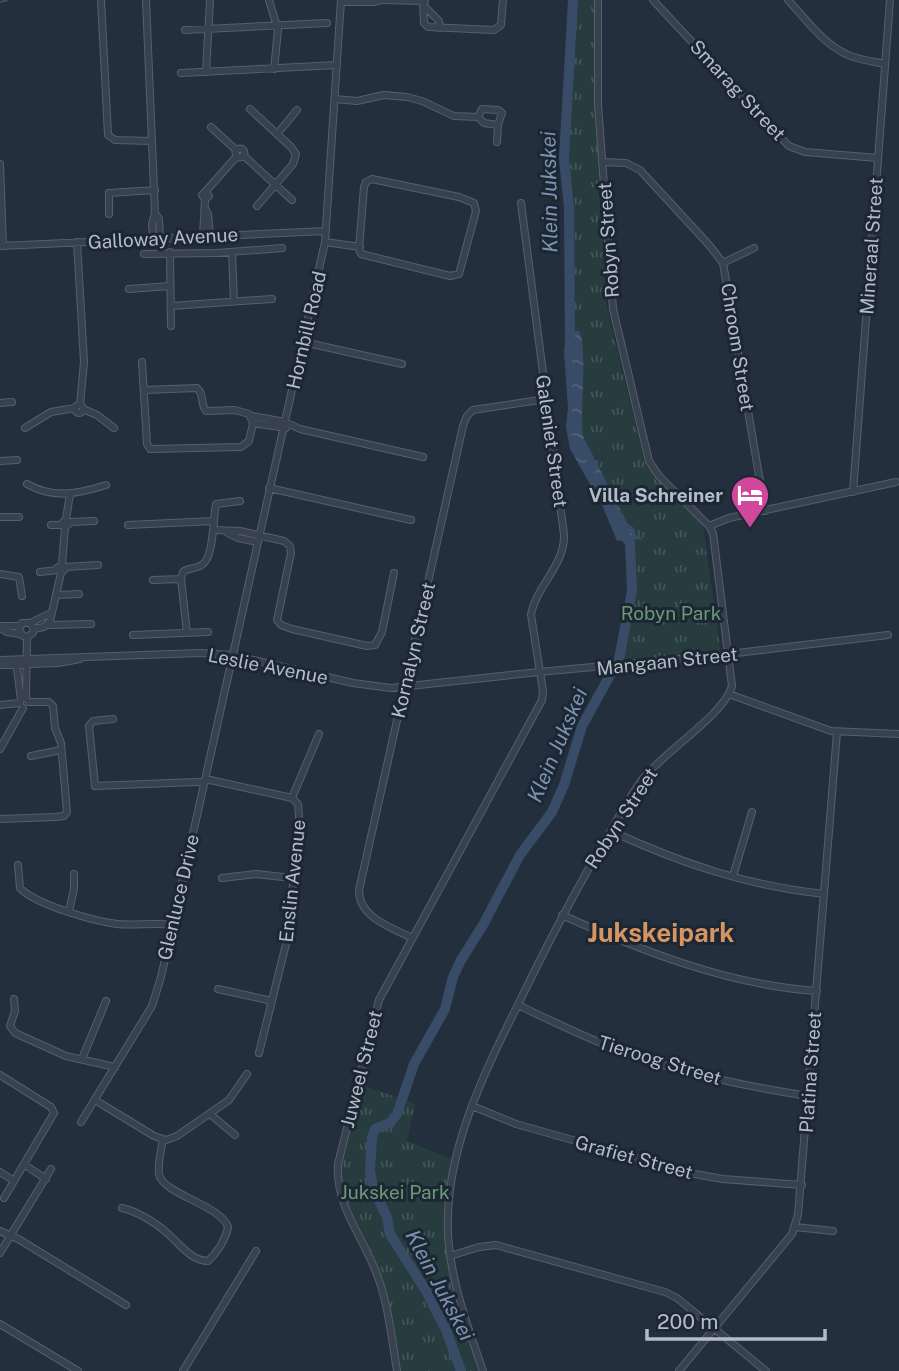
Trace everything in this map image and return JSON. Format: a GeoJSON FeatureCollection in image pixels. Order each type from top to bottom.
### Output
{"type":"FeatureCollection","features":[{"type":"Feature","properties":{"kind":"street"},"geometry":{"type":"LineString","coordinates":[[101,0],[108,135],[115,141],[152,141]]}},
{"type":"Feature","properties":{"kind":"street"},"geometry":{"type":"LineString","coordinates":[[146,0],[155,190],[152,223],[156,238]]}},
{"type":"Feature","properties":{"kind":"street"},"geometry":{"type":"LineString","coordinates":[[206,72],[210,0]]}},
{"type":"Feature","properties":{"kind":"street"},"geometry":{"type":"LineString","coordinates":[[269,0],[278,36],[274,69]]}},
{"type":"Feature","properties":{"kind":"street"},"geometry":{"type":"LineString","coordinates":[[424,2],[425,24],[430,28],[497,30],[501,24],[503,0]]}},
{"type":"Feature","properties":{"kind":"street","name":"Robyn Street"},"geometry":{"type":"LineString","coordinates":[[598,0],[598,104],[613,309],[647,454],[659,476],[709,526]]}},
{"type":"Feature","properties":{"kind":"street","name":"Smarag Street"},"geometry":{"type":"LineString","coordinates":[[653,0],[789,146],[804,152],[877,158]]}},
{"type":"Feature","properties":{"kind":"street"},"geometry":{"type":"LineString","coordinates":[[788,0],[813,28],[842,52],[885,64]]}},
{"type":"Feature","properties":{"kind":"street","name":"Mineraal Street"},"geometry":{"type":"LineString","coordinates":[[853,492],[890,0]]}},
{"type":"Feature","properties":{"kind":"street"},"geometry":{"type":"LineString","coordinates":[[341,1],[424,2],[440,22],[440,28]]}},
{"type":"Feature","properties":{"kind":"street","name":"Hornbill Road"},"geometry":{"type":"LineString","coordinates":[[232,655],[287,426],[326,231],[341,1]]}},
{"type":"Feature","properties":{"kind":"street"},"geometry":{"type":"LineString","coordinates":[[185,30],[327,23]]}},
{"type":"Feature","properties":{"kind":"street"},"geometry":{"type":"LineString","coordinates":[[181,74],[337,65]]}},
{"type":"Feature","properties":{"kind":"street"},"geometry":{"type":"LineString","coordinates":[[335,99],[358,101],[384,95],[407,97],[454,116],[478,117],[484,123],[498,125]]}},
{"type":"Feature","properties":{"kind":"street"},"geometry":{"type":"LineString","coordinates":[[250,109],[291,147],[296,156],[293,164],[257,206]]}},
{"type":"Feature","properties":{"kind":"street"},"geometry":{"type":"LineString","coordinates":[[478,117],[482,109],[498,110],[502,113],[497,142]]}},
{"type":"Feature","properties":{"kind":"street"},"geometry":{"type":"LineString","coordinates":[[276,134],[297,110]]}},
{"type":"Feature","properties":{"kind":"street"},"geometry":{"type":"LineString","coordinates":[[211,127],[292,200]]}},
{"type":"Feature","properties":{"kind":"street"},"geometry":{"type":"LineString","coordinates":[[217,253],[210,235],[205,195],[239,154]]}},
{"type":"Feature","properties":{"kind":"street","name":"Chroom Street"},"geometry":{"type":"LineString","coordinates":[[602,162],[626,163],[640,170],[723,263],[765,511]]}},
{"type":"Feature","properties":{"kind":"street"},"geometry":{"type":"LineString","coordinates":[[0,164],[1,246]]}},
{"type":"Feature","properties":{"kind":"street"},"geometry":{"type":"LineString","coordinates":[[372,179],[459,197],[473,201],[476,205],[461,271],[455,276],[367,257],[361,254],[359,247],[364,187],[366,182],[372,179]]}},
{"type":"Feature","properties":{"kind":"street"},"geometry":{"type":"LineString","coordinates":[[109,214],[109,193],[155,190]]}},
{"type":"Feature","properties":{"kind":"street","name":"Galeniet Street"},"geometry":{"type":"LineString","coordinates":[[521,203],[565,545],[532,610],[539,672]]}},
{"type":"Feature","properties":{"kind":"street","name":"Galloway Avenue"},"geometry":{"type":"LineString","coordinates":[[1,246],[326,231]]}},
{"type":"Feature","properties":{"kind":"street"},"geometry":{"type":"LineString","coordinates":[[78,242],[84,362],[79,408]]}},
{"type":"Feature","properties":{"kind":"street"},"geometry":{"type":"LineString","coordinates":[[324,243],[359,247]]}},
{"type":"Feature","properties":{"kind":"street"},"geometry":{"type":"LineString","coordinates":[[144,254],[217,253],[282,248]]}},
{"type":"Feature","properties":{"kind":"street"},"geometry":{"type":"LineString","coordinates":[[723,263],[754,248]]}},
{"type":"Feature","properties":{"kind":"street"},"geometry":{"type":"LineString","coordinates":[[170,252],[171,326]]}},
{"type":"Feature","properties":{"kind":"street"},"geometry":{"type":"LineString","coordinates":[[232,252],[234,302]]}},
{"type":"Feature","properties":{"kind":"street"},"geometry":{"type":"LineString","coordinates":[[129,289],[170,286]]}},
{"type":"Feature","properties":{"kind":"street"},"geometry":{"type":"LineString","coordinates":[[171,306],[272,299]]}},
{"type":"Feature","properties":{"kind":"street"},"geometry":{"type":"LineString","coordinates":[[303,342],[402,364]]}},
{"type":"Feature","properties":{"kind":"street"},"geometry":{"type":"LineString","coordinates":[[142,362],[147,444],[152,450],[241,447],[249,441],[253,420]]}},
{"type":"Feature","properties":{"kind":"street"},"geometry":{"type":"LineString","coordinates":[[145,390],[197,388],[202,394],[203,408],[206,411],[246,412],[253,420],[423,457]]}},
{"type":"Feature","properties":{"kind":"street","name":"Kornalyn Street"},"geometry":{"type":"LineString","coordinates":[[412,938],[366,912],[359,895],[467,416],[476,410],[546,399]]}},
{"type":"Feature","properties":{"kind":"street"},"geometry":{"type":"LineString","coordinates":[[0,403],[12,402]]}},
{"type":"Feature","properties":{"kind":"street"},"geometry":{"type":"LineString","coordinates":[[25,428],[51,412],[79,408],[97,415],[114,428]]}},
{"type":"Feature","properties":{"kind":"street"},"geometry":{"type":"LineString","coordinates":[[0,461],[16,460]]}},
{"type":"Feature","properties":{"kind":"street"},"geometry":{"type":"LineString","coordinates":[[896,482],[722,520],[709,526],[716,551],[729,654],[732,682],[729,695],[837,732],[899,734]]}},
{"type":"Feature","properties":{"kind":"street"},"geometry":{"type":"LineString","coordinates":[[26,484],[46,492],[70,494],[106,485]]}},
{"type":"Feature","properties":{"kind":"street"},"geometry":{"type":"LineString","coordinates":[[270,488],[411,520]]}},
{"type":"Feature","properties":{"kind":"street"},"geometry":{"type":"LineString","coordinates":[[47,625],[57,595],[70,494]]}},
{"type":"Feature","properties":{"kind":"street"},"geometry":{"type":"LineString","coordinates":[[187,633],[181,579],[185,569],[205,563],[215,521],[216,504],[240,501]]}},
{"type":"Feature","properties":{"kind":"street"},"geometry":{"type":"LineString","coordinates":[[0,517],[19,517]]}},
{"type":"Feature","properties":{"kind":"street"},"geometry":{"type":"LineString","coordinates":[[51,525],[94,521]]}},
{"type":"Feature","properties":{"kind":"street"},"geometry":{"type":"LineString","coordinates":[[128,525],[215,521]]}},
{"type":"Feature","properties":{"kind":"street"},"geometry":{"type":"LineString","coordinates":[[213,530],[240,531],[258,538],[284,541],[291,549],[277,617],[279,624],[283,626],[373,646],[380,636],[394,573]]}},
{"type":"Feature","properties":{"kind":"street"},"geometry":{"type":"LineString","coordinates":[[40,572],[98,565]]}},
{"type":"Feature","properties":{"kind":"street"},"geometry":{"type":"LineString","coordinates":[[0,574],[19,577],[22,596]]}},
{"type":"Feature","properties":{"kind":"street"},"geometry":{"type":"LineString","coordinates":[[153,580],[181,579]]}},
{"type":"Feature","properties":{"kind":"street"},"geometry":{"type":"LineString","coordinates":[[57,595],[79,594]]}},
{"type":"Feature","properties":{"kind":"street"},"geometry":{"type":"LineString","coordinates":[[0,627],[33,633],[35,619],[48,616],[52,612]]}},
{"type":"Feature","properties":{"kind":"street"},"geometry":{"type":"LineString","coordinates":[[0,748],[24,702],[28,661],[22,623],[32,626],[91,624]]}},
{"type":"Feature","properties":{"kind":"street"},"geometry":{"type":"LineString","coordinates":[[133,635],[208,632]]}},
{"type":"Feature","properties":{"kind":"street","name":"Mangaan Street"},"geometry":{"type":"LineString","coordinates":[[404,687],[888,635]]}},
{"type":"Feature","properties":{"kind":"street","name":"Leslie Avenue"},"geometry":{"type":"LineString","coordinates":[[0,662],[165,653],[232,655],[353,683],[404,687]]}},
{"type":"Feature","properties":{"kind":"street","name":"Glenluce Drive"},"geometry":{"type":"LineString","coordinates":[[81,1122],[154,1002],[232,655]]}},
{"type":"Feature","properties":{"kind":"street"},"geometry":{"type":"LineString","coordinates":[[16,662],[24,702]]}},
{"type":"Feature","properties":{"kind":"street","name":"Juweel Street"},"geometry":{"type":"LineString","coordinates":[[397,1371],[380,1283],[343,1203],[338,1170],[374,1012],[538,709],[543,691],[539,672]]}},
{"type":"Feature","properties":{"kind":"street","name":"Robyn Street"},"geometry":{"type":"LineString","coordinates":[[484,1371],[465,1316],[450,1256],[448,1233],[451,1190],[461,1139],[472,1106],[562,915],[638,785],[652,767],[729,695]]}},
{"type":"Feature","properties":{"kind":"street"},"geometry":{"type":"LineString","coordinates":[[0,705],[41,701],[52,704],[66,799],[65,815],[0,819]]}},
{"type":"Feature","properties":{"kind":"street","name":"Enslin Avenue"},"geometry":{"type":"LineString","coordinates":[[113,719],[93,721],[89,726],[93,785],[212,780],[292,798],[296,802],[300,812],[288,936],[259,1053]]}},
{"type":"Feature","properties":{"kind":"street","name":"Platina Street"},"geometry":{"type":"LineString","coordinates":[[679,1371],[773,1258],[795,1227],[802,1185],[837,732]]}},
{"type":"Feature","properties":{"kind":"street"},"geometry":{"type":"LineString","coordinates":[[292,798],[319,734]]}},
{"type":"Feature","properties":{"kind":"street"},"geometry":{"type":"LineString","coordinates":[[31,756],[61,751]]}},
{"type":"Feature","properties":{"kind":"street"},"geometry":{"type":"LineString","coordinates":[[733,876],[752,812]]}},
{"type":"Feature","properties":{"kind":"street"},"geometry":{"type":"LineString","coordinates":[[611,831],[670,858],[782,889],[824,894]]}},
{"type":"Feature","properties":{"kind":"street"},"geometry":{"type":"LineString","coordinates":[[18,865],[19,886],[38,901],[116,924],[172,925]]}},
{"type":"Feature","properties":{"kind":"street"},"geometry":{"type":"LineString","coordinates":[[69,911],[75,874]]}},
{"type":"Feature","properties":{"kind":"street"},"geometry":{"type":"LineString","coordinates":[[222,878],[256,874],[292,878]]}},
{"type":"Feature","properties":{"kind":"street"},"geometry":{"type":"LineString","coordinates":[[562,915],[634,948],[660,956],[770,986],[817,992]]}},
{"type":"Feature","properties":{"kind":"street"},"geometry":{"type":"LineString","coordinates":[[218,989],[271,1001]]}},
{"type":"Feature","properties":{"kind":"street"},"geometry":{"type":"LineString","coordinates":[[14,999],[15,1011],[10,1024],[12,1031],[55,1052],[115,1068]]}},
{"type":"Feature","properties":{"kind":"street"},"geometry":{"type":"LineString","coordinates":[[82,1059],[106,1001]]}},
{"type":"Feature","properties":{"kind":"street","name":"Tieroog Street"},"geometry":{"type":"LineString","coordinates":[[518,1005],[631,1054],[733,1082],[808,1096]]}},
{"type":"Feature","properties":{"kind":"street"},"geometry":{"type":"LineString","coordinates":[[95,1100],[163,1140],[177,1136],[232,1097],[247,1074]]}},
{"type":"Feature","properties":{"kind":"street"},"geometry":{"type":"LineString","coordinates":[[0,1075],[45,1103],[53,1111],[51,1119],[4,1198]]}},
{"type":"Feature","properties":{"kind":"street","name":"Grafiet Street"},"geometry":{"type":"LineString","coordinates":[[472,1106],[516,1124],[689,1172],[723,1179],[802,1185]]}},
{"type":"Feature","properties":{"kind":"street"},"geometry":{"type":"LineString","coordinates":[[210,1114],[235,1135]]}},
{"type":"Feature","properties":{"kind":"street"},"geometry":{"type":"LineString","coordinates":[[122,1208],[163,1229],[177,1244],[203,1261],[212,1258],[225,1238],[228,1227],[223,1218],[161,1179],[159,1169],[163,1140]]}},
{"type":"Feature","properties":{"kind":"street"},"geometry":{"type":"LineString","coordinates":[[24,1165],[46,1179]]}},
{"type":"Feature","properties":{"kind":"street"},"geometry":{"type":"LineString","coordinates":[[0,1253],[51,1169]]}},
{"type":"Feature","properties":{"kind":"street"},"geometry":{"type":"LineString","coordinates":[[0,1172],[14,1181]]}},
{"type":"Feature","properties":{"kind":"street"},"geometry":{"type":"LineString","coordinates":[[795,1227],[833,1231]]}},
{"type":"Feature","properties":{"kind":"street"},"geometry":{"type":"LineString","coordinates":[[0,1231],[20,1240],[126,1305]]}},
{"type":"Feature","properties":{"kind":"street"},"geometry":{"type":"LineString","coordinates":[[450,1256],[496,1245],[670,1293],[766,1371]]}},
{"type":"Feature","properties":{"kind":"street"},"geometry":{"type":"LineString","coordinates":[[183,1371],[256,1251]]}},
{"type":"Feature","properties":{"kind":"street"},"geometry":{"type":"LineString","coordinates":[[2,1325],[78,1371]]}},
{"type":"Feature","properties":{"kind":"green space","name":"Robyn Park"},"geometry":{"type":"Polygon","coordinates":[[[573,0],[597,0],[598,154],[606,304],[645,464],[703,526],[721,655],[619,659],[632,591],[630,543],[618,526],[576,443],[569,207],[564,159],[573,0]]]}},
{"type":"Feature","properties":{"kind":"green space","name":"Jukskei Park"},"geometry":{"type":"Polygon","coordinates":[[[357,1083],[415,1104],[407,1141],[453,1160],[448,1254],[481,1371],[396,1371],[385,1305],[348,1215],[338,1166],[357,1083]]]}},
{"type":"Feature","properties":{"kind":"water"},"geometry":{"type":"Polygon","coordinates":[[[578,330],[583,349],[583,436],[627,523],[634,528],[636,535],[643,539],[617,541],[603,507],[570,449],[566,427],[568,408],[564,351],[566,338],[578,330]]]}},
{"type":"Feature","properties":{"kind":"waterway"},"geometry":{"type":"LineString","coordinates":[[0,2],[8,0]]}},
{"type":"Feature","properties":{"kind":"waterway","name":"Klein Jukskei"},"geometry":{"type":"LineString","coordinates":[[570,347],[569,207],[564,159],[573,0]]}},
{"type":"Feature","properties":{"kind":"waterway","name":"Klein Jukskei"},"geometry":{"type":"LineString","coordinates":[[461,1371],[446,1330],[426,1291],[390,1234],[387,1217],[374,1191],[370,1171],[372,1137],[375,1129],[390,1123],[397,1114],[414,1064],[445,1009],[453,977],[461,960],[520,855],[552,812],[564,785],[582,726],[619,659],[632,591],[630,543],[619,529]]}},
{"type":"Feature","properties":{"kind":"place","name":"Villa Schreiner"},"geometry":{"type":"Point","coordinates":[750,529]}},
{"type":"Feature","properties":{"kind":"district","name":"Jukskeipark"},"geometry":{"type":"Point","coordinates":[661,932]}}]}
